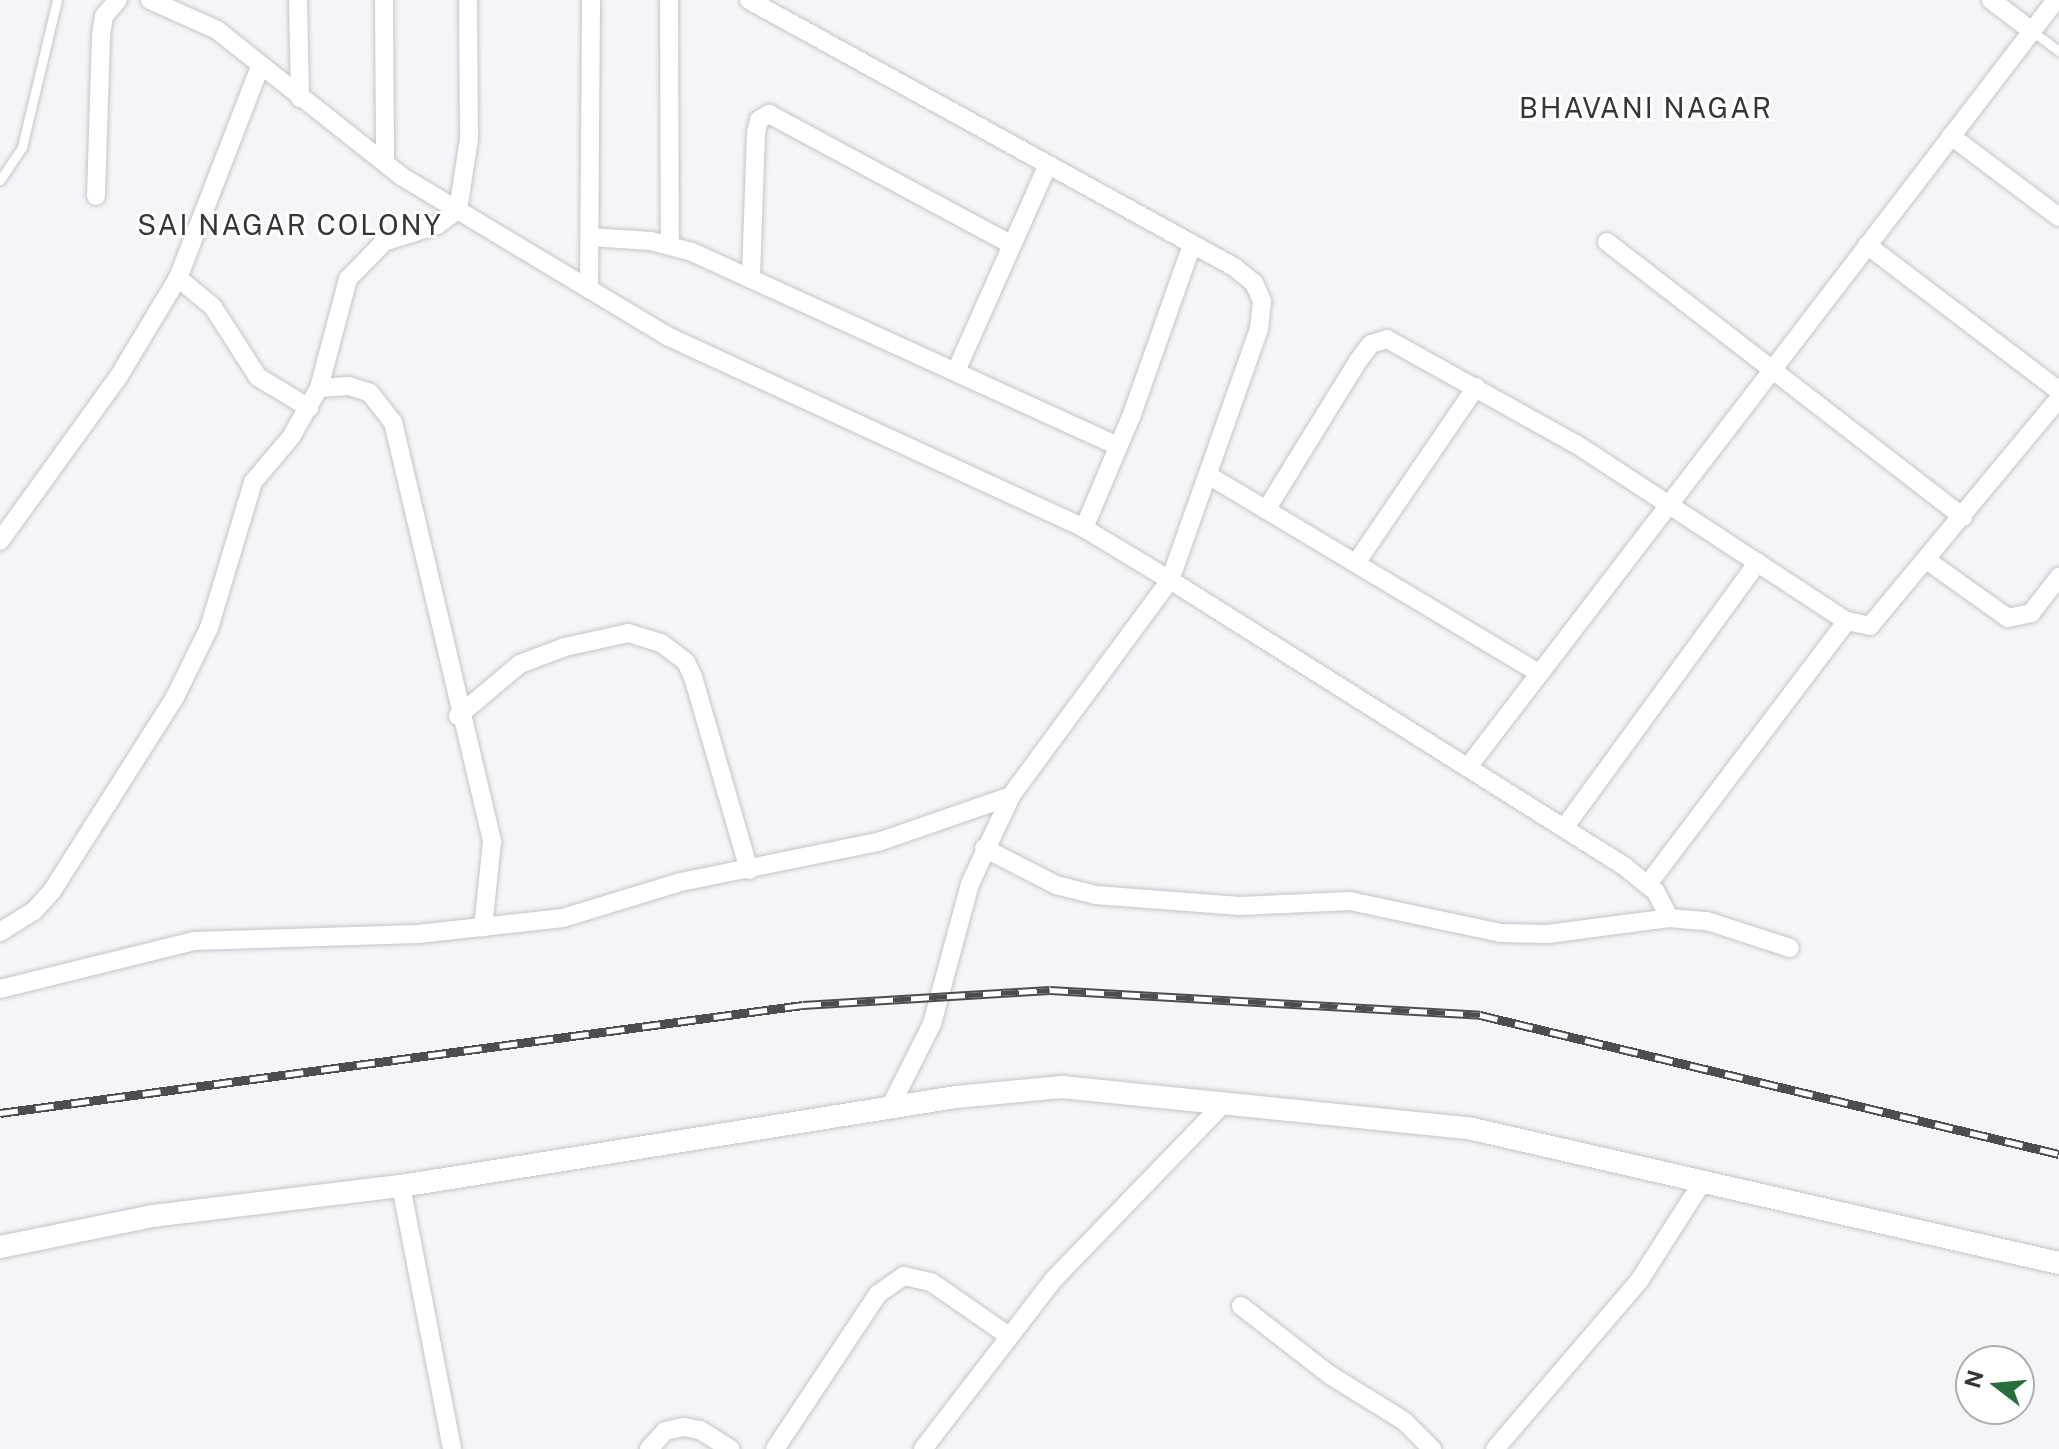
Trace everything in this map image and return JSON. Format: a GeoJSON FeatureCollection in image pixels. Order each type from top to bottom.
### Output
{"type":"FeatureCollection","features":[{"type":"Feature","properties":{"kind":"street"},"geometry":{"type":"LineString","coordinates":[[96,196],[101,35],[104,16],[118,0]]}},
{"type":"Feature","properties":{"kind":"street"},"geometry":{"type":"LineString","coordinates":[[150,0],[217,30],[260,67],[385,162],[589,289],[735,370],[1084,528],[1564,828],[1648,884],[1669,918]]}},
{"type":"Feature","properties":{"kind":"street"},"geometry":{"type":"LineString","coordinates":[[298,0],[300,98]]}},
{"type":"Feature","properties":{"kind":"street"},"geometry":{"type":"LineString","coordinates":[[384,0],[385,162]]}},
{"type":"Feature","properties":{"kind":"street"},"geometry":{"type":"LineString","coordinates":[[0,932],[34,911],[52,891],[175,697],[209,628],[253,482],[309,408],[319,388],[338,307],[356,267],[384,242],[437,225],[458,210],[469,139],[468,0]]}},
{"type":"Feature","properties":{"kind":"street"},"geometry":{"type":"LineString","coordinates":[[589,289],[591,0]]}},
{"type":"Feature","properties":{"kind":"street"},"geometry":{"type":"LineString","coordinates":[[669,0],[670,245]]}},
{"type":"Feature","properties":{"kind":"street"},"geometry":{"type":"LineString","coordinates":[[749,0],[1247,276],[1262,301],[1259,329],[1170,580],[1011,796],[984,848],[954,929],[938,1008],[890,1107]]}},
{"type":"Feature","properties":{"kind":"street"},"geometry":{"type":"LineString","coordinates":[[1991,0],[2032,31]]}},
{"type":"Feature","properties":{"kind":"street"},"geometry":{"type":"LineString","coordinates":[[1468,767],[2056,0]]}},
{"type":"Feature","properties":{"kind":"street"},"geometry":{"type":"LineString","coordinates":[[0,541],[119,376],[178,278],[260,67]]}},
{"type":"Feature","properties":{"kind":"street"},"geometry":{"type":"LineString","coordinates":[[751,276],[756,133],[759,120],[769,114],[1012,245]]}},
{"type":"Feature","properties":{"kind":"street"},"geometry":{"type":"LineString","coordinates":[[1951,136],[2059,217]]}},
{"type":"Feature","properties":{"kind":"street"},"geometry":{"type":"LineString","coordinates":[[956,371],[1047,167]]}},
{"type":"Feature","properties":{"kind":"street"},"geometry":{"type":"LineString","coordinates":[[590,237],[670,245],[751,276],[1118,446]]}},
{"type":"Feature","properties":{"kind":"street"},"geometry":{"type":"LineString","coordinates":[[1607,242],[1963,517]]}},
{"type":"Feature","properties":{"kind":"street"},"geometry":{"type":"LineString","coordinates":[[1084,528],[1118,446],[1192,245]]}},
{"type":"Feature","properties":{"kind":"street"},"geometry":{"type":"LineString","coordinates":[[1867,245],[2059,391]]}},
{"type":"Feature","properties":{"kind":"street"},"geometry":{"type":"LineString","coordinates":[[178,278],[213,307],[258,377],[309,408]]}},
{"type":"Feature","properties":{"kind":"street"},"geometry":{"type":"LineString","coordinates":[[1266,510],[1371,344],[1387,339],[1476,387],[1668,503],[1847,621],[1861,627],[1880,621],[2059,398]]}},
{"type":"Feature","properties":{"kind":"street"},"geometry":{"type":"LineString","coordinates":[[319,388],[349,386],[370,393],[393,422],[458,716],[492,842],[483,928]]}},
{"type":"Feature","properties":{"kind":"street"},"geometry":{"type":"LineString","coordinates":[[1356,563],[1476,387]]}},
{"type":"Feature","properties":{"kind":"street"},"geometry":{"type":"LineString","coordinates":[[1208,475],[1539,673]]}},
{"type":"Feature","properties":{"kind":"street"},"geometry":{"type":"LineString","coordinates":[[1928,561],[2008,618],[2031,613],[2059,577]]}},
{"type":"Feature","properties":{"kind":"street"},"geometry":{"type":"LineString","coordinates":[[1564,828],[1758,562]]}},
{"type":"Feature","properties":{"kind":"street"},"geometry":{"type":"LineString","coordinates":[[1648,884],[1847,621]]}},
{"type":"Feature","properties":{"kind":"street"},"geometry":{"type":"LineString","coordinates":[[458,716],[520,664],[565,647],[628,633],[661,643],[686,662],[693,677],[749,870]]}},
{"type":"Feature","properties":{"kind":"street"},"geometry":{"type":"LineString","coordinates":[[0,989],[194,941],[483,928],[563,918],[635,894],[878,842],[1011,796]]}},
{"type":"Feature","properties":{"kind":"street"},"geometry":{"type":"LineString","coordinates":[[984,848],[1056,885],[1128,899],[1240,906],[1350,901],[1500,933],[1548,934],[1669,918],[1707,921],[1790,948]]}},
{"type":"Feature","properties":{"kind":"street"},"geometry":{"type":"LineString","coordinates":[[0,1247],[152,1216],[401,1186],[890,1107],[1062,1087],[1468,1128],[2059,1263]]}},
{"type":"Feature","properties":{"kind":"street"},"geometry":{"type":"LineString","coordinates":[[923,1449],[1053,1280],[1225,1102]]}},
{"type":"Feature","properties":{"kind":"street"},"geometry":{"type":"LineString","coordinates":[[1495,1449],[1639,1281],[1703,1181]]}},
{"type":"Feature","properties":{"kind":"street"},"geometry":{"type":"LineString","coordinates":[[401,1186],[452,1449]]}},
{"type":"Feature","properties":{"kind":"street"},"geometry":{"type":"LineString","coordinates":[[775,1449],[878,1294],[904,1276],[931,1282],[1009,1336]]}},
{"type":"Feature","properties":{"kind":"street"},"geometry":{"type":"LineString","coordinates":[[1241,1306],[1330,1375],[1404,1421],[1432,1449]]}},
{"type":"Feature","properties":{"kind":"street"},"geometry":{"type":"LineString","coordinates":[[649,1449],[665,1431],[684,1427],[700,1430],[731,1449]]}},
{"type":"Feature","properties":{"kind":"lane"},"geometry":{"type":"LineString","coordinates":[[0,180],[22,147],[57,0]]}},
{"type":"Feature","properties":{"kind":"lane"},"geometry":{"type":"LineString","coordinates":[[2032,31],[2059,51]]}},
{"type":"Feature","properties":{"kind":"railway"},"geometry":{"type":"LineString","coordinates":[[0,1113],[803,1005],[1050,990],[1480,1015],[2059,1154]]}},
{"type":"Feature","properties":{"kind":"district","name":"BHAVANI NAGAR"},"geometry":{"type":"Point","coordinates":[1646,108]}},
{"type":"Feature","properties":{"kind":"district","name":"SAI NAGAR COLONY"},"geometry":{"type":"Point","coordinates":[290,225]}}]}
